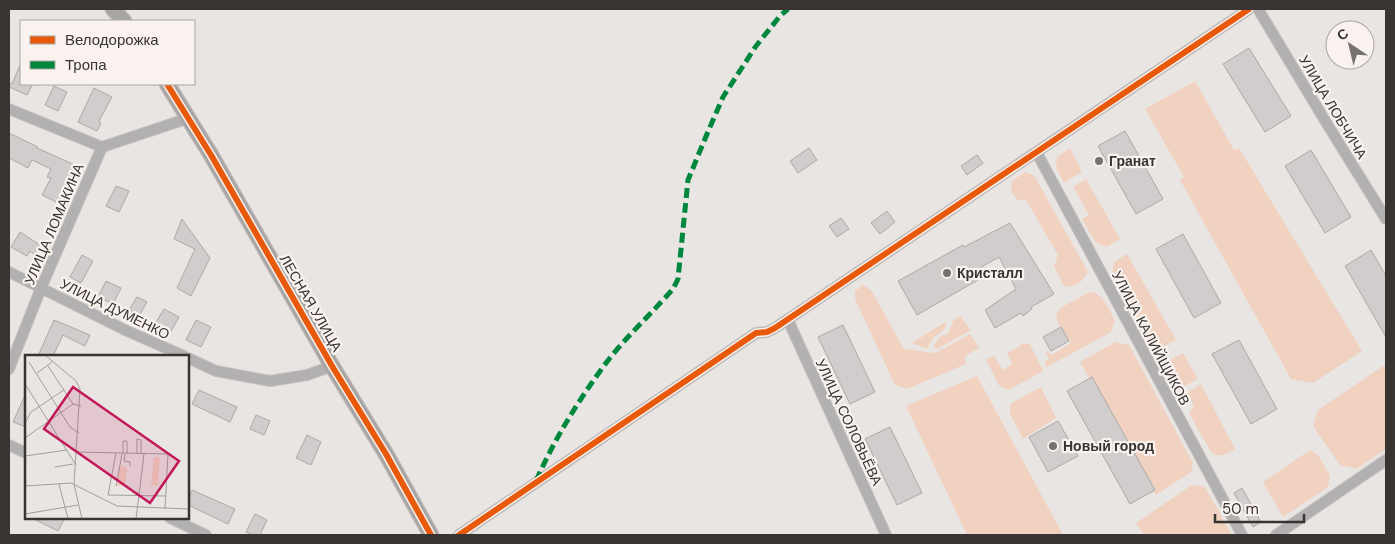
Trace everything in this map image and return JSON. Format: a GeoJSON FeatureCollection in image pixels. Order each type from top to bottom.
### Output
{"type":"FeatureCollection","features":[{"type":"Feature","properties":{"kind":"street"},"geometry":{"type":"LineString","coordinates":[[113,9],[123,20]]}},
{"type":"Feature","properties":{"kind":"street"},"geometry":{"type":"LineString","coordinates":[[459,535],[756,333],[767,332],[788,320],[1249,9]]}},
{"type":"Feature","properties":{"kind":"street","name":"УЛИЦА ЛОБЧИЧА"},"geometry":{"type":"LineString","coordinates":[[1258,9],[1386,219]]}},
{"type":"Feature","properties":{"kind":"street","name":"ЛЕСНАЯ УЛИЦА"},"geometry":{"type":"LineString","coordinates":[[168,85],[250,221],[431,535]]}},
{"type":"Feature","properties":{"kind":"street"},"geometry":{"type":"LineString","coordinates":[[9,109],[102,147],[189,118]]}},
{"type":"Feature","properties":{"kind":"street","name":"УЛИЦА ЛОМАКИНА"},"geometry":{"type":"LineString","coordinates":[[9,369],[41,288],[102,147]]}},
{"type":"Feature","properties":{"kind":"street","name":"УЛИЦА КАЛИЙЩИКОВ"},"geometry":{"type":"LineString","coordinates":[[1036,153],[1242,535]]}},
{"type":"Feature","properties":{"kind":"street","name":"УЛИЦА ДУМЕНКО"},"geometry":{"type":"LineString","coordinates":[[9,272],[125,330],[182,355]]}},
{"type":"Feature","properties":{"kind":"street","name":"УЛИЦА СОЛОВЬЁВА"},"geometry":{"type":"LineString","coordinates":[[788,320],[886,535]]}},
{"type":"Feature","properties":{"kind":"street"},"geometry":{"type":"LineString","coordinates":[[189,358],[216,371],[270,381],[307,375],[332,366]]}},
{"type":"Feature","properties":{"kind":"street"},"geometry":{"type":"LineString","coordinates":[[9,445],[25,453]]}},
{"type":"Feature","properties":{"kind":"street"},"geometry":{"type":"LineString","coordinates":[[1276,535],[1386,460]]}},
{"type":"Feature","properties":{"kind":"street"},"geometry":{"type":"LineString","coordinates":[[172,519],[206,535]]}},
{"type":"Feature","properties":{"kind":"shaded area"},"geometry":{"type":"Polygon","coordinates":[[[1195,81],[1234,150],[1239,148],[1362,351],[1313,383],[1291,379],[1180,180],[1184,177],[1145,109],[1195,81]]]}},
{"type":"Feature","properties":{"kind":"shaded area"},"geometry":{"type":"Polygon","coordinates":[[[1070,148],[1082,172],[1064,183],[1056,168],[1057,157],[1070,148]]]}},
{"type":"Feature","properties":{"kind":"shaded area"},"geometry":{"type":"Polygon","coordinates":[[[1025,172],[1034,175],[1088,272],[1075,285],[1064,286],[1054,266],[1058,255],[1026,200],[1018,200],[1011,192],[1012,181],[1025,172]]]}},
{"type":"Feature","properties":{"kind":"shaded area"},"geometry":{"type":"Polygon","coordinates":[[[1086,179],[1120,239],[1107,247],[1096,243],[1082,219],[1089,215],[1073,187],[1086,179]]]}},
{"type":"Feature","properties":{"kind":"shaded area"},"geometry":{"type":"Polygon","coordinates":[[[1127,254],[1176,340],[1160,348],[1154,347],[1112,273],[1114,262],[1127,254]]]}},
{"type":"Feature","properties":{"kind":"shaded area"},"geometry":{"type":"Polygon","coordinates":[[[863,285],[871,290],[904,349],[936,353],[970,334],[979,348],[965,356],[966,364],[907,389],[895,385],[855,299],[855,291],[863,285]]]}},
{"type":"Feature","properties":{"kind":"shaded area"},"geometry":{"type":"Polygon","coordinates":[[[1090,292],[1099,295],[1108,307],[1115,321],[1111,332],[1047,367],[1044,362],[1049,359],[1046,353],[1048,351],[1051,355],[1071,343],[1058,324],[1056,315],[1060,308],[1090,292]]]}},
{"type":"Feature","properties":{"kind":"shaded area"},"geometry":{"type":"Polygon","coordinates":[[[960,316],[971,330],[937,349],[933,346],[941,336],[948,334],[953,321],[960,316]]]}},
{"type":"Feature","properties":{"kind":"shaded area"},"geometry":{"type":"Polygon","coordinates":[[[947,321],[944,330],[933,338],[927,349],[912,343],[947,321]]]}},
{"type":"Feature","properties":{"kind":"shaded area"},"geometry":{"type":"Polygon","coordinates":[[[1116,342],[1129,345],[1193,463],[1191,472],[1156,495],[1080,362],[1116,342]]]}},
{"type":"Feature","properties":{"kind":"shaded area"},"geometry":{"type":"Polygon","coordinates":[[[1021,343],[1030,344],[1043,371],[1009,390],[999,386],[986,359],[994,356],[1003,370],[1012,364],[1007,353],[1020,346],[1021,343]]]}},
{"type":"Feature","properties":{"kind":"shaded area"},"geometry":{"type":"Polygon","coordinates":[[[1183,353],[1198,379],[1177,390],[1164,368],[1166,362],[1183,353]]]}},
{"type":"Feature","properties":{"kind":"shaded area"},"geometry":{"type":"Polygon","coordinates":[[[1386,364],[1386,449],[1356,469],[1340,465],[1313,426],[1318,410],[1386,364]]]}},
{"type":"Feature","properties":{"kind":"shaded area"},"geometry":{"type":"Polygon","coordinates":[[[977,376],[1063,535],[967,535],[906,406],[977,376]]]}},
{"type":"Feature","properties":{"kind":"shaded area"},"geometry":{"type":"Polygon","coordinates":[[[1201,384],[1235,449],[1229,453],[1217,455],[1211,452],[1189,413],[1194,406],[1187,393],[1201,384]]]}},
{"type":"Feature","properties":{"kind":"shaded area"},"geometry":{"type":"Polygon","coordinates":[[[1041,387],[1056,418],[1023,439],[1010,414],[1010,404],[1041,387]]]}},
{"type":"Feature","properties":{"kind":"shaded area"},"geometry":{"type":"Polygon","coordinates":[[[1310,450],[1318,455],[1330,476],[1328,487],[1283,517],[1263,482],[1310,450]]]}},
{"type":"Feature","properties":{"kind":"shaded area"},"geometry":{"type":"Polygon","coordinates":[[[1192,485],[1205,487],[1232,535],[1144,535],[1136,523],[1192,485]]]}},
{"type":"Feature","properties":{"kind":"building"},"geometry":{"type":"Polygon","coordinates":[[[1249,48],[1291,116],[1265,132],[1223,64],[1249,48]]]}},
{"type":"Feature","properties":{"kind":"building"},"geometry":{"type":"Polygon","coordinates":[[[20,65],[20,85],[32,85],[27,95],[9,87],[9,84],[12,84],[20,65]]]}},
{"type":"Feature","properties":{"kind":"building"},"geometry":{"type":"Polygon","coordinates":[[[54,86],[67,92],[58,111],[45,105],[54,86]]]}},
{"type":"Feature","properties":{"kind":"building"},"geometry":{"type":"Polygon","coordinates":[[[94,88],[112,97],[99,121],[101,123],[97,131],[78,122],[94,88]]]}},
{"type":"Feature","properties":{"kind":"building"},"geometry":{"type":"Polygon","coordinates":[[[1125,131],[1163,199],[1136,214],[1098,146],[1125,131]]]}},
{"type":"Feature","properties":{"kind":"building"},"geometry":{"type":"Polygon","coordinates":[[[9,133],[75,165],[58,203],[42,195],[51,178],[47,177],[51,169],[32,160],[28,168],[9,158],[9,133]]]}},
{"type":"Feature","properties":{"kind":"building"},"geometry":{"type":"Polygon","coordinates":[[[809,148],[817,160],[798,173],[790,161],[809,148]]]}},
{"type":"Feature","properties":{"kind":"building"},"geometry":{"type":"Polygon","coordinates":[[[1311,150],[1351,217],[1325,233],[1285,166],[1311,150]]]}},
{"type":"Feature","properties":{"kind":"building"},"geometry":{"type":"Polygon","coordinates":[[[977,155],[983,163],[967,175],[961,166],[977,155]]]}},
{"type":"Feature","properties":{"kind":"building"},"geometry":{"type":"Polygon","coordinates":[[[116,186],[129,191],[119,212],[106,206],[116,186]]]}},
{"type":"Feature","properties":{"kind":"building"},"geometry":{"type":"Polygon","coordinates":[[[887,211],[895,222],[880,234],[871,223],[887,211]]]}},
{"type":"Feature","properties":{"kind":"building"},"geometry":{"type":"Polygon","coordinates":[[[841,218],[849,229],[837,237],[829,226],[841,218]]]}},
{"type":"Feature","properties":{"kind":"building"},"geometry":{"type":"Polygon","coordinates":[[[182,219],[210,258],[191,296],[177,288],[195,249],[174,239],[182,219]]]}},
{"type":"Feature","properties":{"kind":"building","name":"Кристалл"},"geometry":{"type":"Polygon","coordinates":[[[1010,223],[1054,294],[1031,307],[1032,309],[1023,316],[1021,313],[995,328],[985,310],[1016,289],[999,257],[978,269],[983,277],[917,315],[898,281],[963,245],[964,247],[1010,223]]]}},
{"type":"Feature","properties":{"kind":"building"},"geometry":{"type":"Polygon","coordinates":[[[20,232],[40,245],[34,254],[30,251],[27,256],[11,247],[20,232]]]}},
{"type":"Feature","properties":{"kind":"building"},"geometry":{"type":"Polygon","coordinates":[[[1183,234],[1221,303],[1194,318],[1156,249],[1183,234]]]}},
{"type":"Feature","properties":{"kind":"building"},"geometry":{"type":"Polygon","coordinates":[[[1371,250],[1386,276],[1386,337],[1345,266],[1371,250]]]}},
{"type":"Feature","properties":{"kind":"building"},"geometry":{"type":"Polygon","coordinates":[[[82,255],[93,261],[81,283],[70,277],[82,255]]]}},
{"type":"Feature","properties":{"kind":"building"},"geometry":{"type":"Polygon","coordinates":[[[106,281],[121,288],[113,304],[98,297],[106,281]]]}},
{"type":"Feature","properties":{"kind":"building"},"geometry":{"type":"Polygon","coordinates":[[[137,297],[147,302],[139,316],[129,310],[137,297]]]}},
{"type":"Feature","properties":{"kind":"building"},"geometry":{"type":"Polygon","coordinates":[[[164,309],[179,317],[170,333],[155,324],[164,309]]]}},
{"type":"Feature","properties":{"kind":"building"},"geometry":{"type":"Polygon","coordinates":[[[54,320],[90,335],[85,346],[63,335],[53,355],[38,355],[54,320]]]}},
{"type":"Feature","properties":{"kind":"building"},"geometry":{"type":"Polygon","coordinates":[[[196,320],[211,327],[201,347],[186,340],[196,320]]]}},
{"type":"Feature","properties":{"kind":"building"},"geometry":{"type":"Polygon","coordinates":[[[843,325],[875,392],[850,404],[818,337],[843,325]]]}},
{"type":"Feature","properties":{"kind":"building"},"geometry":{"type":"Polygon","coordinates":[[[1061,327],[1069,341],[1051,351],[1043,337],[1061,327]]]}},
{"type":"Feature","properties":{"kind":"building"},"geometry":{"type":"Polygon","coordinates":[[[1239,340],[1277,409],[1251,424],[1212,354],[1239,340]]]}},
{"type":"Feature","properties":{"kind":"building"},"geometry":{"type":"Polygon","coordinates":[[[1092,377],[1155,490],[1130,504],[1067,391],[1092,377]]]}},
{"type":"Feature","properties":{"kind":"building"},"geometry":{"type":"Polygon","coordinates":[[[199,390],[237,407],[230,422],[192,404],[199,390]]]}},
{"type":"Feature","properties":{"kind":"building"},"geometry":{"type":"Polygon","coordinates":[[[25,395],[25,427],[13,422],[25,395]]]}},
{"type":"Feature","properties":{"kind":"building"},"geometry":{"type":"Polygon","coordinates":[[[256,415],[270,421],[264,435],[250,429],[256,415]]]}},
{"type":"Feature","properties":{"kind":"building","name":"Новый город"},"geometry":{"type":"Polygon","coordinates":[[[1058,421],[1078,456],[1048,472],[1029,437],[1058,421]]]}},
{"type":"Feature","properties":{"kind":"building"},"geometry":{"type":"Polygon","coordinates":[[[890,427],[922,493],[897,505],[865,439],[890,427]]]}},
{"type":"Feature","properties":{"kind":"building"},"geometry":{"type":"Polygon","coordinates":[[[307,435],[321,442],[311,465],[296,458],[307,435]]]}},
{"type":"Feature","properties":{"kind":"building"},"geometry":{"type":"Polygon","coordinates":[[[1242,488],[1261,522],[1253,527],[1234,493],[1242,488]]]}},
{"type":"Feature","properties":{"kind":"building"},"geometry":{"type":"Polygon","coordinates":[[[192,490],[235,509],[228,524],[189,505],[192,490]]]}},
{"type":"Feature","properties":{"kind":"building"},"geometry":{"type":"Polygon","coordinates":[[[255,514],[267,520],[260,535],[246,532],[255,514]]]}},
{"type":"Feature","properties":{"kind":"building"},"geometry":{"type":"Polygon","coordinates":[[[34,519],[64,519],[58,531],[34,519]]]}},
{"type":"Feature","properties":{"kind":"marked path"},"geometry":{"type":"LineString","coordinates":[[536,481],[559,435],[596,377],[622,344],[673,289],[678,279],[688,180],[723,97],[756,46],[788,9]]}},
{"type":"Feature","properties":{"kind":"cycle path"},"geometry":{"type":"LineString","coordinates":[[459,535],[756,333],[767,332],[775,328],[1249,9]]}},
{"type":"Feature","properties":{"kind":"cycle path"},"geometry":{"type":"LineString","coordinates":[[168,85],[211,155],[332,366],[386,454],[431,535]]}},
{"type":"Feature","properties":{"kind":"place","name":"Гранат"},"geometry":{"type":"Point","coordinates":[1099,161]}},
{"type":"Feature","properties":{"kind":"place","name":"Кристалл"},"geometry":{"type":"Point","coordinates":[947,273]}},
{"type":"Feature","properties":{"kind":"place","name":"Новый город"},"geometry":{"type":"Point","coordinates":[1053,446]}}]}
